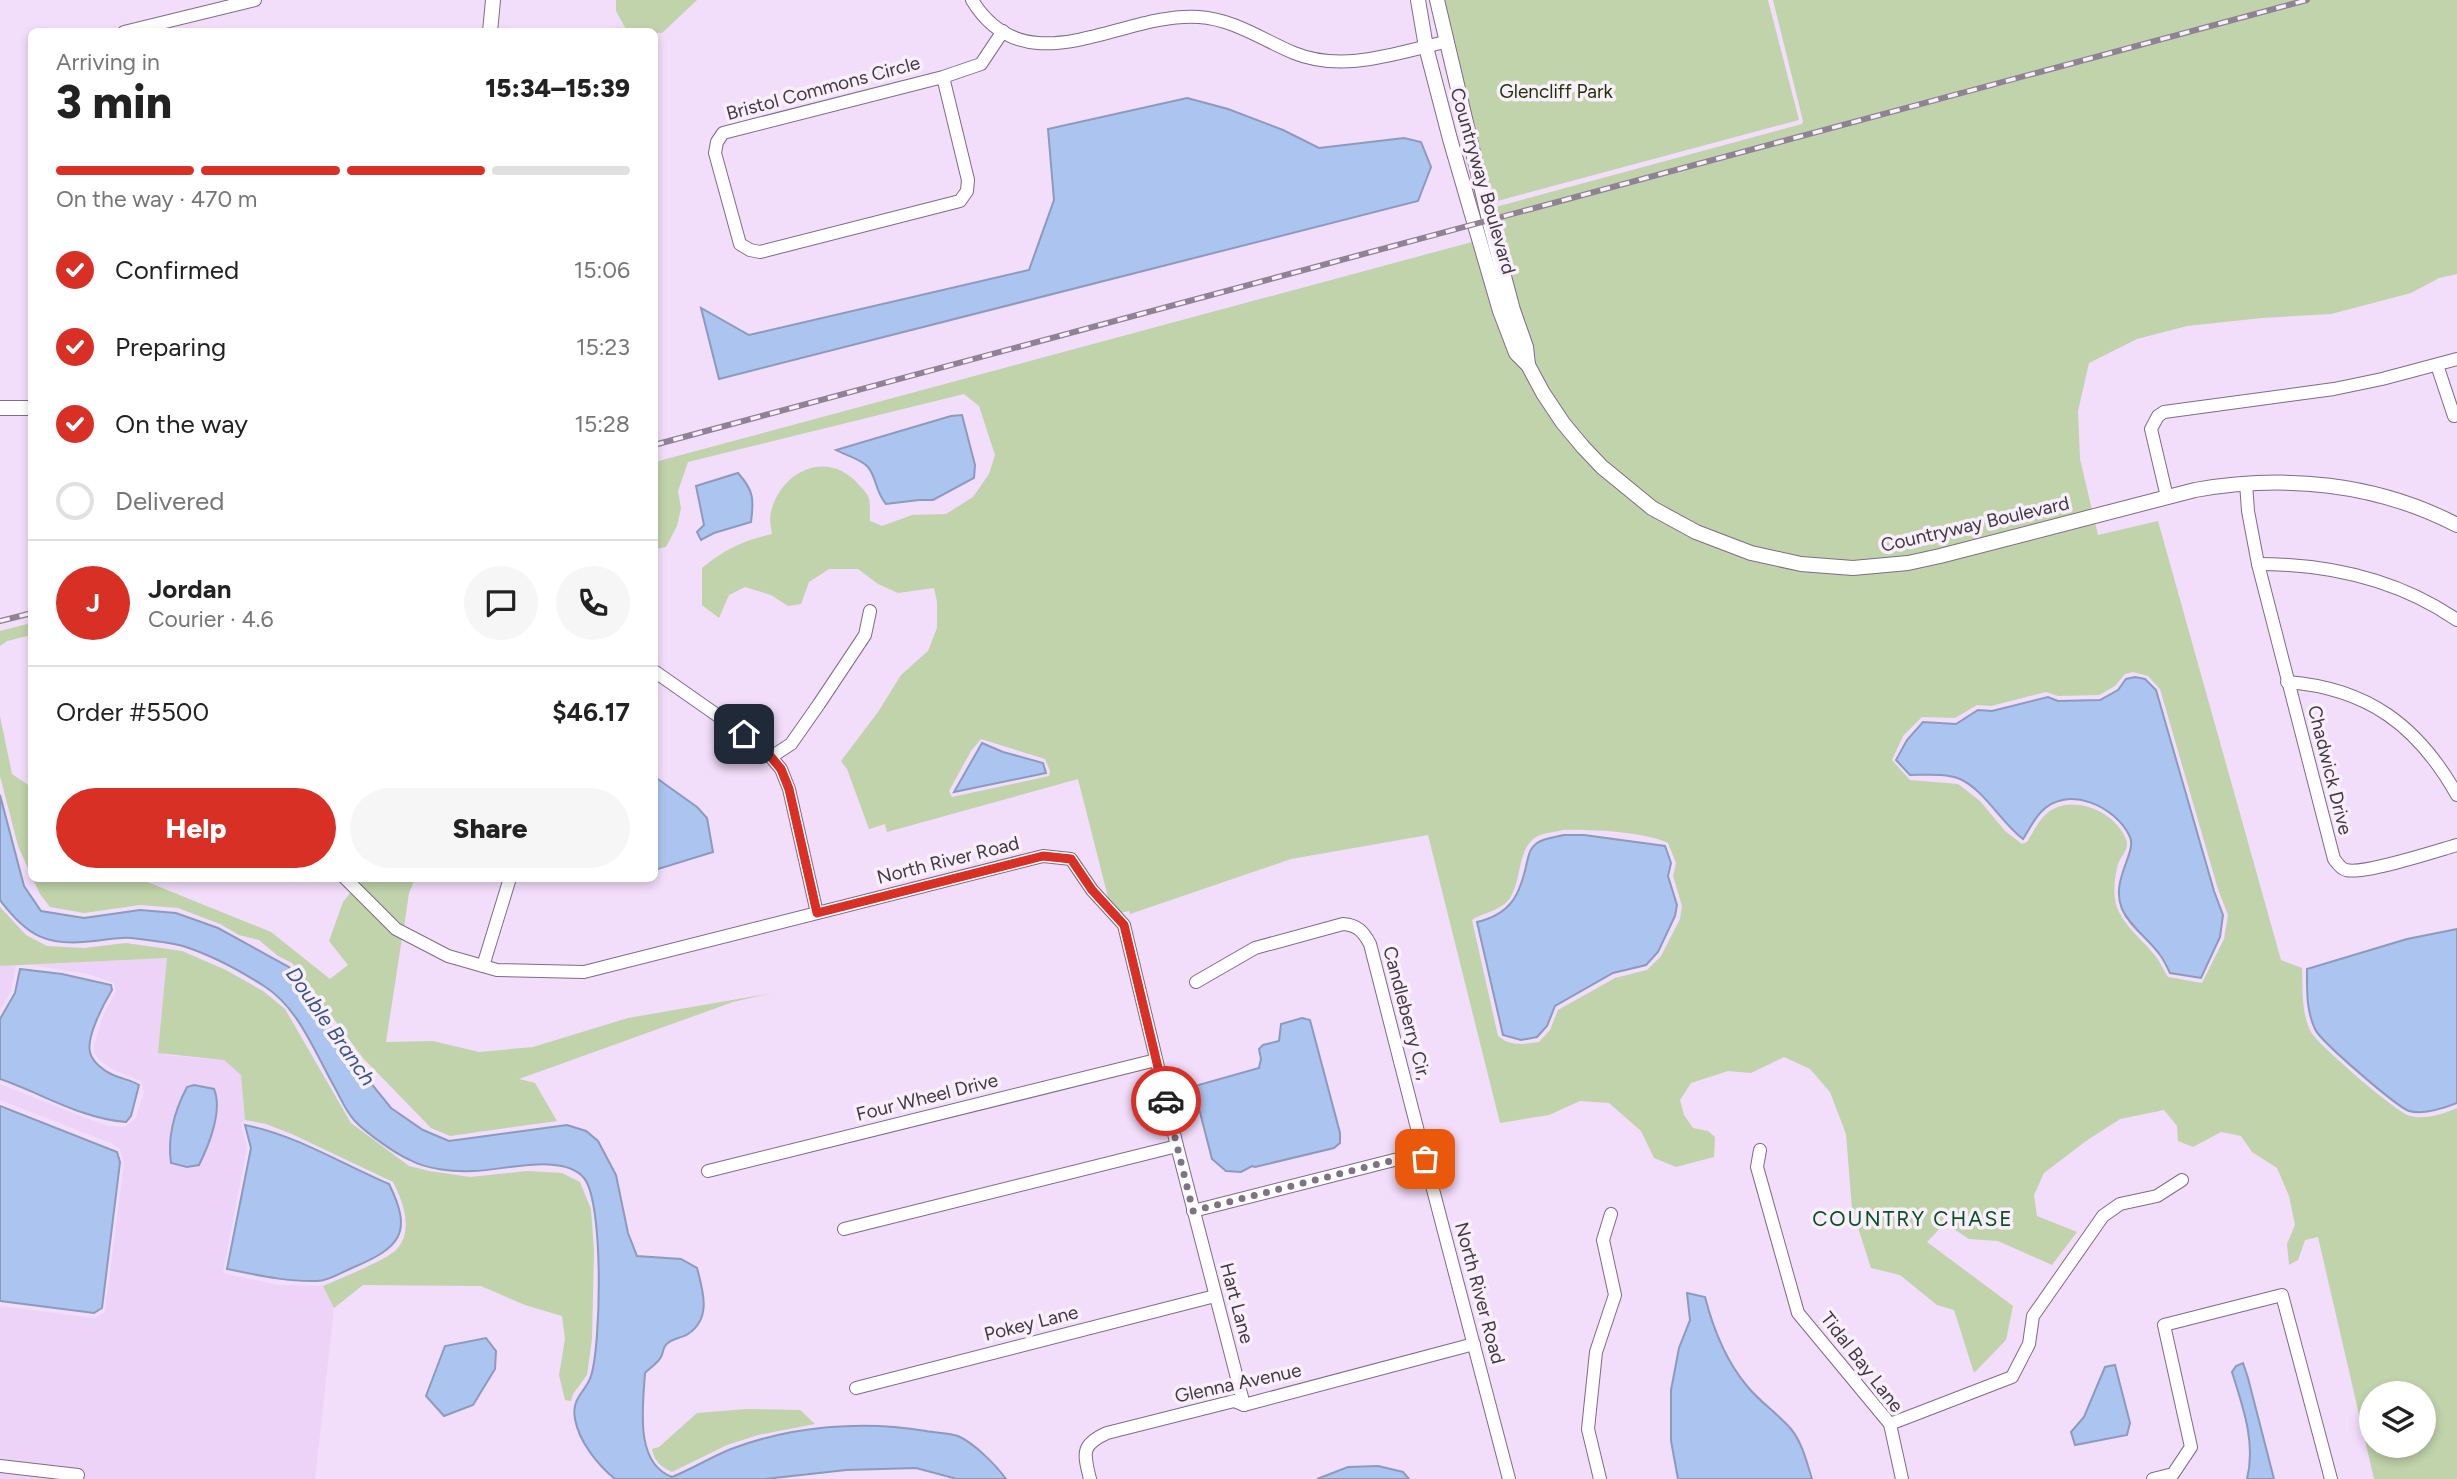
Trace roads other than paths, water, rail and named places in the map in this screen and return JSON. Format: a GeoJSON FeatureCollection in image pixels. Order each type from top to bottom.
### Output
{"type":"FeatureCollection","features":[{"type":"Feature","properties":{"kind":"street"},"geometry":{"type":"LineString","coordinates":[[140,28],[255,0]]}},
{"type":"Feature","properties":{"kind":"street"},"geometry":{"type":"LineString","coordinates":[[490,28],[494,0]]}},
{"type":"Feature","properties":{"kind":"street"},"geometry":{"type":"LineString","coordinates":[[972,0],[986,19],[1003,32],[1032,43],[1056,44],[1157,21],[1197,17],[1230,24],[1296,54],[1334,62],[1373,59],[1446,43]]}},
{"type":"Feature","properties":{"kind":"street","name":"Countryway Boulevard"},"geometry":{"type":"LineString","coordinates":[[1418,0],[1426,47],[1500,311],[1516,353],[1528,365],[1543,393],[1583,447],[1602,467],[1652,508],[1696,532],[1722,544],[1777,559],[1853,568],[1908,563],[2167,497],[2246,483],[2314,483],[2345,488],[2404,503],[2457,525]]}},
{"type":"Feature","properties":{"kind":"street","name":"Countryway Boulevard"},"geometry":{"type":"LineString","coordinates":[[1437,0],[1501,266],[1526,346],[1528,365]]}},
{"type":"Feature","properties":{"kind":"street","name":"Bristol Commons Circle"},"geometry":{"type":"LineString","coordinates":[[943,77],[968,180],[967,191],[960,201],[760,252],[740,244],[715,153],[717,142],[723,133],[943,77],[981,64],[1003,32]]}},
{"type":"Feature","properties":{"kind":"street"},"geometry":{"type":"LineString","coordinates":[[2167,497],[2151,429],[2164,412],[2334,389],[2457,359]]}},
{"type":"Feature","properties":{"kind":"street"},"geometry":{"type":"LineString","coordinates":[[2437,365],[2454,416]]}},
{"type":"Feature","properties":{"kind":"street"},"geometry":{"type":"LineString","coordinates":[[0,408],[28,408]]}},
{"type":"Feature","properties":{"kind":"street","name":"Chadwick Drive"},"geometry":{"type":"LineString","coordinates":[[2246,483],[2248,511],[2258,564],[2331,849],[2339,866],[2347,870],[2363,870],[2457,845]]}},
{"type":"Feature","properties":{"kind":"street"},"geometry":{"type":"LineString","coordinates":[[2258,564],[2314,566],[2356,574],[2406,591],[2457,620]]}},
{"type":"Feature","properties":{"kind":"street"},"geometry":{"type":"LineString","coordinates":[[771,757],[791,744],[819,704],[865,635],[870,611]]}},
{"type":"Feature","properties":{"kind":"street"},"geometry":{"type":"LineString","coordinates":[[658,674],[744,734],[781,769],[789,789],[817,913]]}},
{"type":"Feature","properties":{"kind":"street"},"geometry":{"type":"LineString","coordinates":[[2287,682],[2334,689],[2370,704],[2394,718],[2433,756],[2457,794]]}},
{"type":"Feature","properties":{"kind":"street","name":"North River Road"},"geometry":{"type":"LineString","coordinates":[[349,882],[396,929],[448,956],[483,967],[508,971],[584,972],[1043,856],[1071,859],[1092,890],[1124,925],[1193,1211]]}},
{"type":"Feature","properties":{"kind":"street"},"geometry":{"type":"LineString","coordinates":[[483,967],[509,882]]}},
{"type":"Feature","properties":{"kind":"street","name":"Candleberry Cir,"},"geometry":{"type":"LineString","coordinates":[[1196,982],[1241,955],[1268,943],[1343,924],[1360,929],[1370,944],[1425,1159]]}},
{"type":"Feature","properties":{"kind":"street","name":"Four Wheel Drive"},"geometry":{"type":"LineString","coordinates":[[708,1171],[1156,1060]]}},
{"type":"Feature","properties":{"kind":"street"},"geometry":{"type":"LineString","coordinates":[[844,1229],[1177,1146]]}},
{"type":"Feature","properties":{"kind":"street","name":"Tidal Bay Lane"},"geometry":{"type":"LineString","coordinates":[[1760,1150],[1757,1167],[1798,1313],[1889,1424],[1902,1479]]}},
{"type":"Feature","properties":{"kind":"street"},"geometry":{"type":"LineString","coordinates":[[1193,1211],[1406,1157],[1425,1159]]}},
{"type":"Feature","properties":{"kind":"street","name":"North River Road"},"geometry":{"type":"LineString","coordinates":[[1425,1159],[1508,1479]]}},
{"type":"Feature","properties":{"kind":"street"},"geometry":{"type":"LineString","coordinates":[[1889,1424],[2012,1377],[2029,1344],[2033,1316],[2103,1216],[2120,1204],[2157,1196],[2182,1180]]}},
{"type":"Feature","properties":{"kind":"street","name":"Hart Lane"},"geometry":{"type":"LineString","coordinates":[[1193,1211],[1244,1405]]}},
{"type":"Feature","properties":{"kind":"street"},"geometry":{"type":"LineString","coordinates":[[1600,1479],[1587,1429],[1596,1352],[1615,1295],[1603,1240],[1611,1214]]}},
{"type":"Feature","properties":{"kind":"street"},"geometry":{"type":"LineString","coordinates":[[2153,1479],[2173,1474],[2191,1447],[2164,1325],[2282,1295],[2331,1479]]}},
{"type":"Feature","properties":{"kind":"street","name":"Pokey Lane"},"geometry":{"type":"LineString","coordinates":[[856,1388],[1215,1296]]}},
{"type":"Feature","properties":{"kind":"street","name":"Glenna Avenue"},"geometry":{"type":"LineString","coordinates":[[1090,1479],[1084,1454],[1086,1447],[1099,1437],[1234,1401],[1244,1405],[1474,1344]]}},
{"type":"Feature","properties":{"kind":"street"},"geometry":{"type":"LineString","coordinates":[[0,1466],[78,1475]]}},
{"type":"Feature","properties":{"kind":"water"},"geometry":{"type":"Polygon","coordinates":[[[1187,98],[1228,109],[1283,130],[1319,148],[1404,138],[1421,142],[1431,167],[1418,201],[719,379],[701,308],[749,335],[1029,270],[1054,200],[1048,129],[1187,98]]]}},
{"type":"Feature","properties":{"kind":"water"},"geometry":{"type":"Polygon","coordinates":[[[962,415],[975,465],[974,478],[933,500],[886,504],[868,467],[836,450],[951,416],[962,415]]]}},
{"type":"Feature","properties":{"kind":"water"},"geometry":{"type":"Polygon","coordinates":[[[738,473],[752,496],[751,522],[714,533],[701,540],[697,532],[704,525],[696,486],[738,473]]]}},
{"type":"Feature","properties":{"kind":"water"},"geometry":{"type":"Polygon","coordinates":[[[2126,679],[2145,679],[2156,690],[2223,915],[2220,937],[2201,978],[2170,973],[2156,949],[2125,915],[2119,898],[2119,888],[2130,851],[2130,837],[2114,816],[2103,808],[2077,799],[2052,804],[2041,812],[2023,839],[1977,790],[1960,779],[1910,775],[1896,760],[1907,740],[1923,722],[1956,724],[1978,710],[1992,711],[2048,697],[2058,701],[2100,700],[2118,690],[2126,679]]]}},
{"type":"Feature","properties":{"kind":"water"},"geometry":{"type":"Polygon","coordinates":[[[982,743],[1043,763],[1046,773],[954,792],[982,743]]]}},
{"type":"Feature","properties":{"kind":"water"},"geometry":{"type":"Polygon","coordinates":[[[658,779],[697,807],[707,818],[713,852],[658,869],[658,779]]]}},
{"type":"Feature","properties":{"kind":"water"},"geometry":{"type":"Polygon","coordinates":[[[0,795],[24,886],[41,911],[84,918],[140,910],[176,913],[218,928],[289,967],[361,1071],[391,1108],[423,1130],[449,1141],[567,1125],[586,1131],[598,1141],[616,1175],[628,1233],[637,1256],[681,1259],[697,1268],[702,1286],[703,1312],[696,1328],[666,1345],[660,1359],[645,1373],[643,1432],[651,1459],[660,1470],[672,1477],[731,1449],[778,1435],[827,1427],[877,1426],[958,1436],[984,1455],[1006,1479],[957,1479],[916,1468],[846,1470],[765,1479],[615,1479],[590,1452],[577,1428],[574,1411],[577,1400],[591,1376],[597,1335],[598,1243],[595,1215],[584,1178],[574,1170],[547,1164],[465,1171],[416,1163],[388,1147],[354,1120],[297,1019],[276,995],[264,986],[214,958],[177,945],[126,938],[64,942],[40,937],[30,931],[0,900],[0,795]]]}},
{"type":"Feature","properties":{"kind":"water"},"geometry":{"type":"Polygon","coordinates":[[[1564,835],[1584,835],[1665,846],[1671,863],[1668,876],[1677,905],[1675,916],[1658,952],[1646,965],[1613,973],[1555,1006],[1547,1026],[1537,1037],[1521,1040],[1503,1035],[1477,922],[1498,914],[1512,901],[1521,884],[1531,849],[1535,845],[1543,840],[1564,835]]]}},
{"type":"Feature","properties":{"kind":"water"},"geometry":{"type":"Polygon","coordinates":[[[2457,929],[2457,1103],[2427,1112],[2409,1111],[2359,1073],[2320,1036],[2312,1022],[2309,1007],[2307,969],[2407,939],[2457,929]]]}},
{"type":"Feature","properties":{"kind":"water"},"geometry":{"type":"Polygon","coordinates":[[[20,969],[62,974],[111,985],[112,990],[100,1011],[89,1046],[91,1056],[106,1071],[139,1085],[131,1116],[126,1122],[78,1111],[0,1079],[0,1019],[15,993],[20,969]]]}},
{"type":"Feature","properties":{"kind":"water"},"geometry":{"type":"Polygon","coordinates":[[[1302,1018],[1310,1020],[1340,1133],[1340,1143],[1334,1148],[1252,1166],[1241,1172],[1226,1171],[1212,1159],[1195,1086],[1259,1068],[1259,1049],[1263,1045],[1279,1041],[1281,1024],[1302,1018]]]}},
{"type":"Feature","properties":{"kind":"water"},"geometry":{"type":"Polygon","coordinates":[[[194,1085],[214,1089],[217,1107],[211,1138],[199,1165],[187,1167],[171,1163],[170,1143],[179,1105],[187,1087],[194,1085]]]}},
{"type":"Feature","properties":{"kind":"water"},"geometry":{"type":"Polygon","coordinates":[[[0,1106],[117,1152],[120,1162],[102,1308],[94,1313],[0,1301],[0,1106]]]}},
{"type":"Feature","properties":{"kind":"water"},"geometry":{"type":"Polygon","coordinates":[[[245,1125],[301,1143],[389,1184],[397,1201],[401,1227],[391,1246],[368,1261],[322,1281],[283,1279],[227,1269],[251,1148],[245,1125]]]}},
{"type":"Feature","properties":{"kind":"water"},"geometry":{"type":"Polygon","coordinates":[[[1687,1293],[1705,1297],[1716,1332],[1733,1366],[1752,1392],[1795,1434],[1812,1479],[1678,1479],[1671,1441],[1671,1390],[1679,1348],[1690,1320],[1687,1293]]]}},
{"type":"Feature","properties":{"kind":"water"},"geometry":{"type":"Polygon","coordinates":[[[486,1338],[496,1351],[495,1369],[473,1405],[444,1416],[426,1396],[445,1346],[486,1338]]]}},
{"type":"Feature","properties":{"kind":"water"},"geometry":{"type":"Polygon","coordinates":[[[2243,1363],[2274,1479],[2247,1479],[2249,1439],[2232,1372],[2236,1366],[2243,1363]]]}},
{"type":"Feature","properties":{"kind":"water"},"geometry":{"type":"Polygon","coordinates":[[[2115,1365],[2130,1423],[2127,1435],[2075,1445],[2071,1432],[2084,1417],[2105,1367],[2115,1365]]]}},
{"type":"Feature","properties":{"kind":"water"},"geometry":{"type":"Polygon","coordinates":[[[1378,1466],[1403,1472],[1409,1479],[1317,1479],[1348,1467],[1378,1466]]]}},
{"type":"Feature","properties":{"kind":"railway"},"geometry":{"type":"LineString","coordinates":[[658,444],[2307,0]]}},
{"type":"Feature","properties":{"kind":"railway"},"geometry":{"type":"LineString","coordinates":[[0,621],[28,614]]}},
{"type":"Feature","properties":{"kind":"district","name":"COUNTRY CHASE"},"geometry":{"type":"Point","coordinates":[1913,1218]}},
{"type":"Feature","properties":{"kind":"park label","name":"Glencliff Park"},"geometry":{"type":"Point","coordinates":[1556,91]}},
{"type":"Feature","properties":{"kind":"water label","name":"Double Branch"},"geometry":{"type":"Point","coordinates":[331,1026]}}]}
